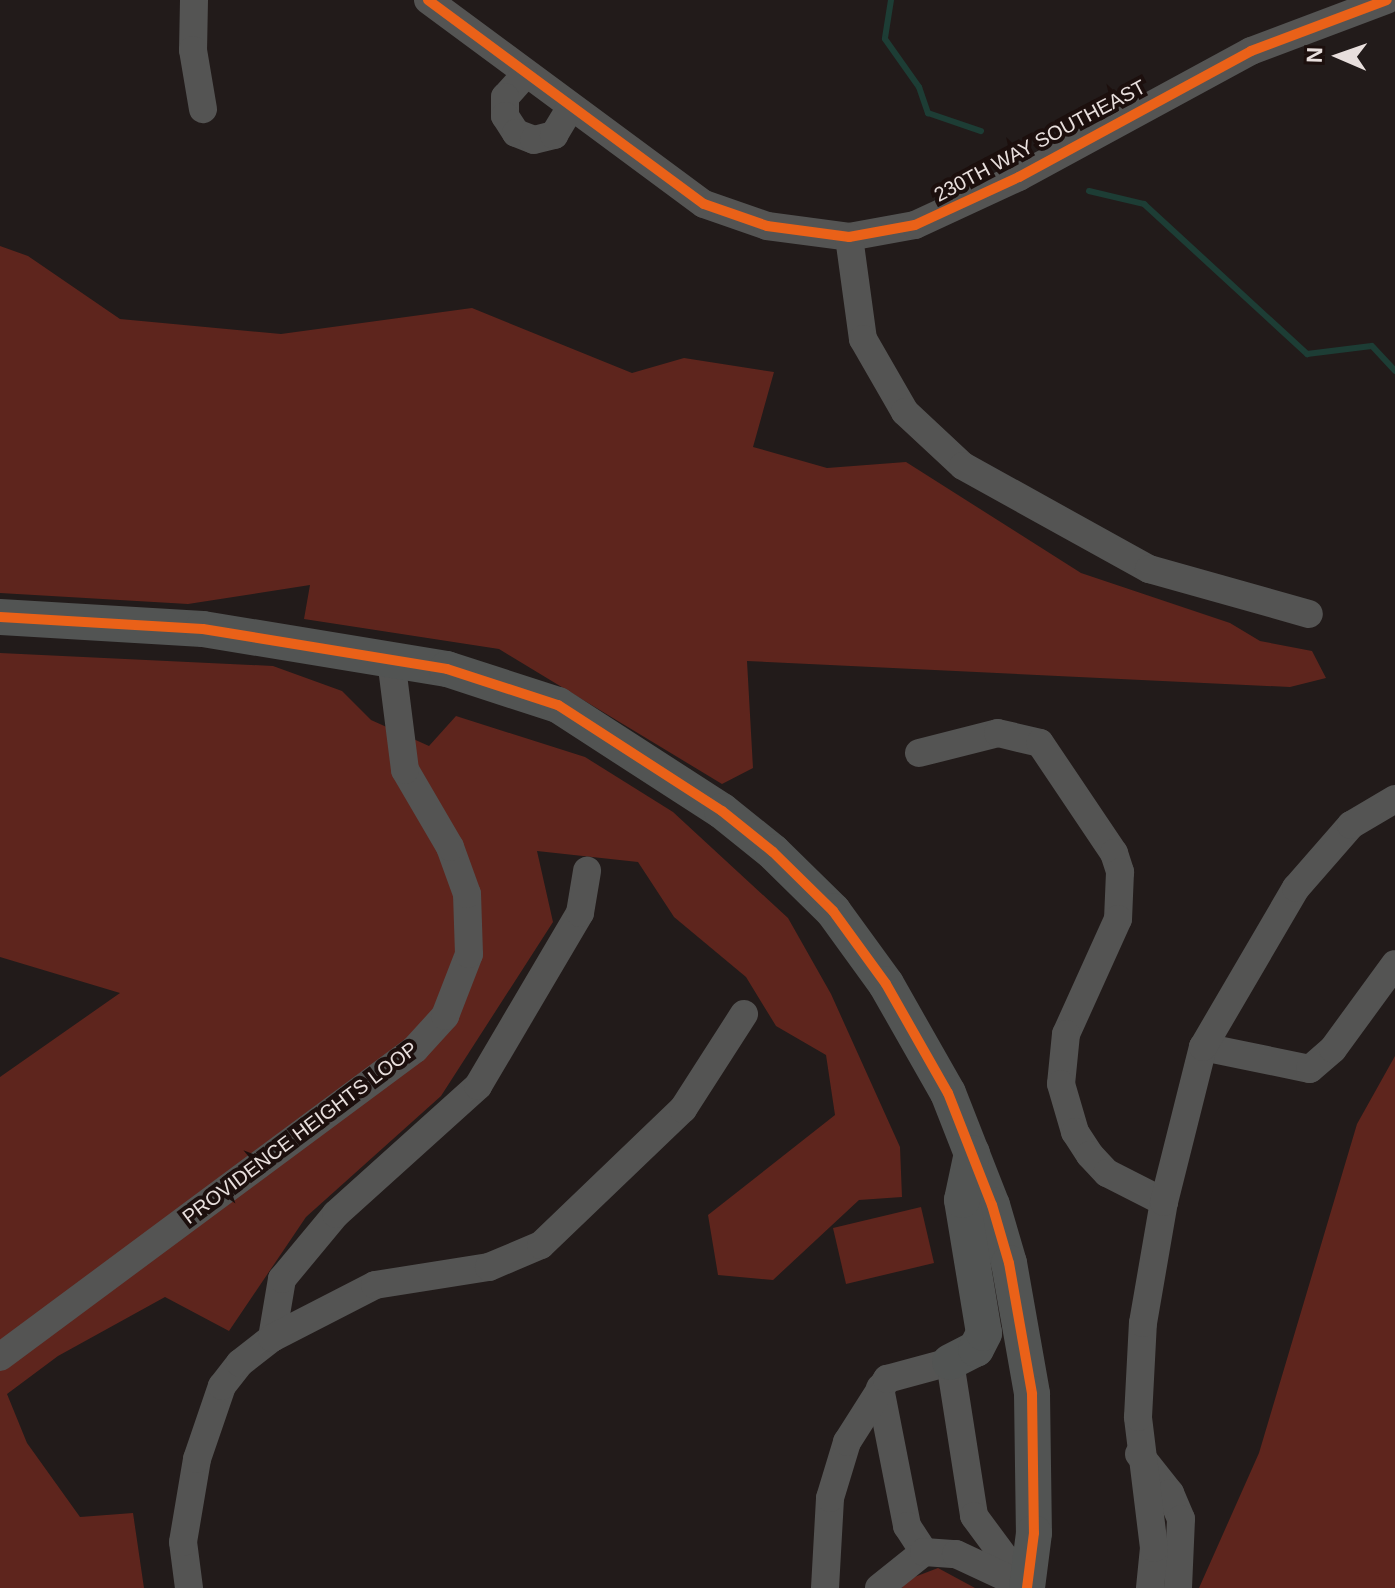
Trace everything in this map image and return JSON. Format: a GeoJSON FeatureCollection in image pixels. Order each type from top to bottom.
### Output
{"type":"FeatureCollection","features":[{"type":"Feature","properties":{"kind":"main road"},"geometry":{"type":"LineString","coordinates":[[0,617],[203,629],[447,669],[558,705],[710,802],[773,852],[860,944],[921,1041],[972,1153],[1009,1263],[1027,1351],[1035,1481],[1027,1588]]}},
{"type":"Feature","properties":{"kind":"main road"},"geometry":{"type":"LineString","coordinates":[[950,1362],[976,1349],[984,1333],[962,1200],[972,1153]]}},
{"type":"Feature","properties":{"kind":"street"},"geometry":{"type":"LineString","coordinates":[[194,0],[193,50],[203,109]]}},
{"type":"Feature","properties":{"kind":"street","name":"230TH WAY SOUTHEAST"},"geometry":{"type":"LineString","coordinates":[[428,0],[569,110],[704,204],[767,226],[849,237],[915,225],[1019,177],[1251,51],[1387,0]]}},
{"type":"Feature","properties":{"kind":"street"},"geometry":{"type":"LineString","coordinates":[[524,76],[505,97],[505,116],[516,133],[534,140],[554,135],[569,110]]}},
{"type":"Feature","properties":{"kind":"street"},"geometry":{"type":"LineString","coordinates":[[849,237],[863,339],[905,412],[963,466],[1149,569],[1309,614]]}},
{"type":"Feature","properties":{"kind":"street","name":"PROVIDENCE HEIGHTS LOOP"},"geometry":{"type":"LineString","coordinates":[[0,1357],[415,1049],[445,1016],[469,954],[467,894],[450,847],[420,804],[405,770],[391,659]]}},
{"type":"Feature","properties":{"kind":"street"},"geometry":{"type":"LineString","coordinates":[[919,753],[998,733],[1040,743],[1114,853],[1120,872],[1118,919],[1066,1034],[1061,1084],[1067,1112],[1090,1155],[1107,1173],[1164,1202]]}},
{"type":"Feature","properties":{"kind":"street"},"geometry":{"type":"LineString","coordinates":[[1150,1588],[1154,1548],[1139,1454],[1141,1338],[1164,1202],[1203,1047],[1296,888],[1351,825],[1395,799]]}},
{"type":"Feature","properties":{"kind":"street"},"geometry":{"type":"LineString","coordinates":[[272,1338],[282,1279],[327,1225],[478,1086],[580,913],[587,871]]}},
{"type":"Feature","properties":{"kind":"street"},"geometry":{"type":"LineString","coordinates":[[1203,1047],[1310,1069],[1333,1049],[1395,964]]}},
{"type":"Feature","properties":{"kind":"street"},"geometry":{"type":"LineString","coordinates":[[189,1588],[187,1506],[210,1418],[222,1386],[272,1338],[375,1285],[489,1267],[541,1245],[683,1109],[744,1014]]}},
{"type":"Feature","properties":{"kind":"street"},"geometry":{"type":"LineString","coordinates":[[825,1588],[837,1463],[880,1388],[898,1372],[950,1362],[974,1516],[1027,1588]]}},
{"type":"Feature","properties":{"kind":"street"},"geometry":{"type":"LineString","coordinates":[[880,1388],[907,1526],[924,1552]]}},
{"type":"Feature","properties":{"kind":"street"},"geometry":{"type":"LineString","coordinates":[[1139,1454],[1170,1493],[1181,1519],[1178,1588]]}},
{"type":"Feature","properties":{"kind":"street"},"geometry":{"type":"LineString","coordinates":[[956,1554],[974,1516]]}},
{"type":"Feature","properties":{"kind":"street"},"geometry":{"type":"LineString","coordinates":[[879,1588],[924,1552],[956,1554],[1027,1588]]}},
{"type":"Feature","properties":{"kind":"shaded area"},"geometry":{"type":"Polygon","coordinates":[[[0,246],[28,256],[120,319],[281,334],[472,308],[632,373],[684,358],[774,372],[753,447],[827,468],[906,462],[1081,573],[1230,623],[1260,641],[1312,651],[1326,678],[1290,687],[747,661],[753,768],[722,784],[499,649],[304,619],[310,585],[188,604],[0,593],[0,246]]]}},
{"type":"Feature","properties":{"kind":"shaded area"},"geometry":{"type":"Polygon","coordinates":[[[0,653],[273,666],[342,691],[371,720],[429,746],[456,716],[585,757],[673,812],[788,918],[831,994],[900,1147],[902,1197],[859,1200],[773,1280],[718,1275],[708,1215],[835,1115],[826,1055],[776,1026],[746,977],[674,917],[638,862],[537,851],[553,922],[441,1096],[306,1217],[229,1331],[165,1297],[58,1356],[7,1394],[27,1443],[80,1517],[133,1513],[144,1588],[0,1588],[0,1077],[120,993],[0,957],[0,653]]]}},
{"type":"Feature","properties":{"kind":"shaded area"},"geometry":{"type":"Polygon","coordinates":[[[1395,1056],[1395,1588],[1199,1588],[1259,1453],[1357,1124],[1395,1056]]]}},
{"type":"Feature","properties":{"kind":"shaded area"},"geometry":{"type":"Polygon","coordinates":[[[921,1207],[934,1263],[846,1284],[833,1228],[921,1207]]]}},
{"type":"Feature","properties":{"kind":"shaded area"},"geometry":{"type":"Polygon","coordinates":[[[938,1568],[975,1588],[902,1588],[904,1581],[938,1568]]]}},
{"type":"Feature","properties":{"kind":"waterway"},"geometry":{"type":"LineString","coordinates":[[891,0],[885,39],[919,87],[928,113],[981,131]]}},
{"type":"Feature","properties":{"kind":"waterway"},"geometry":{"type":"LineString","coordinates":[[1089,191],[1144,204],[1307,354],[1372,346],[1395,371]]}},
{"type":"Feature","properties":{"kind":"cycle path"},"geometry":{"type":"LineString","coordinates":[[428,0],[704,204],[767,226],[849,237],[915,225],[1019,177],[1251,51],[1387,0]]}},
{"type":"Feature","properties":{"kind":"cycle path"},"geometry":{"type":"LineString","coordinates":[[0,617],[203,629],[447,669],[558,705],[722,811],[773,852],[833,911],[886,984],[948,1093],[992,1205],[1009,1263],[1032,1394],[1034,1533],[1027,1588]]}}]}
